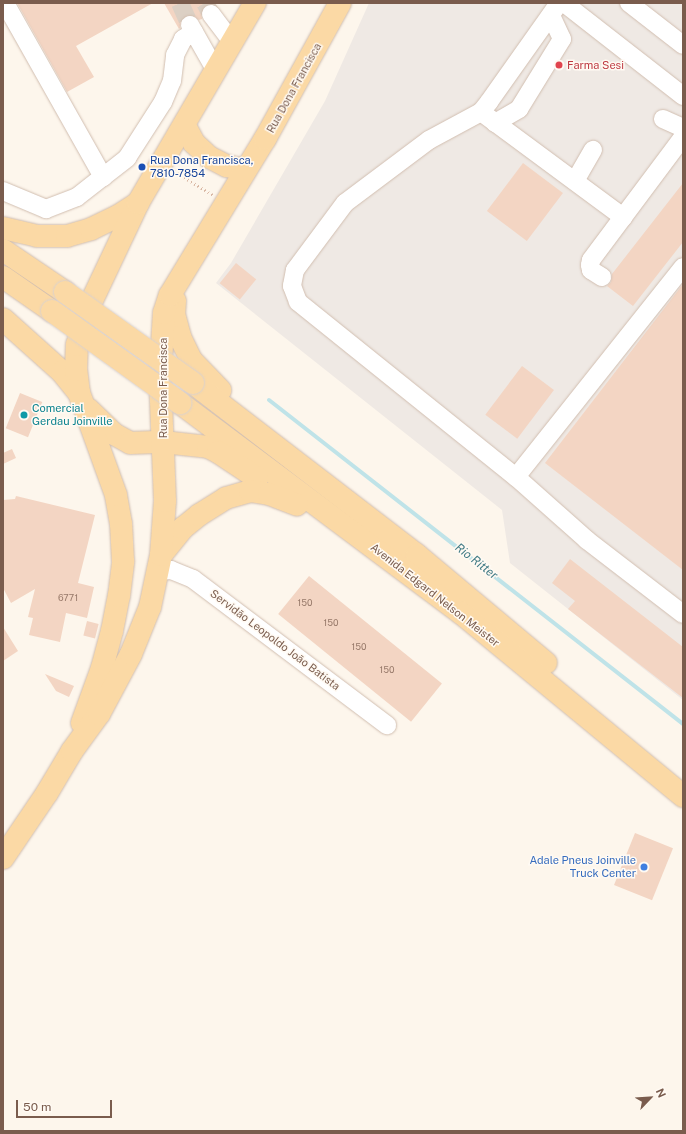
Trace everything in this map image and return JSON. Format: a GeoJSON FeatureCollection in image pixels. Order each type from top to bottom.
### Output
{"type":"FeatureCollection","features":[{"type":"Feature","properties":{"kind":"main road","name":"Rua Dona Francisca"},"geometry":{"type":"LineString","coordinates":[[72,751],[104,661],[119,596],[123,561],[121,524],[116,495],[82,399],[76,370],[77,345],[86,313],[138,203],[255,3]]}},
{"type":"Feature","properties":{"kind":"main road","name":"Rua Dona Francisca"},"geometry":{"type":"LineString","coordinates":[[3,858],[47,793],[72,751],[99,714],[131,654],[150,607],[159,563],[165,501],[160,378],[164,313],[176,285],[227,203],[340,3]]}},
{"type":"Feature","properties":{"kind":"main road"},"geometry":{"type":"LineString","coordinates":[[184,126],[194,143],[209,157],[227,166],[246,170]]}},
{"type":"Feature","properties":{"kind":"main road"},"geometry":{"type":"LineString","coordinates":[[3,228],[37,236],[67,236],[90,229],[118,216],[138,203]]}},
{"type":"Feature","properties":{"kind":"main road","name":"Avenida Edgard Nelson Meister"},"geometry":{"type":"LineString","coordinates":[[3,250],[193,383],[423,560],[536,654],[640,745],[683,780]]}},
{"type":"Feature","properties":{"kind":"main road","name":"Avenida Edgard Nelson Meister"},"geometry":{"type":"LineString","coordinates":[[3,277],[180,403],[419,580],[519,660],[683,796]]}},
{"type":"Feature","properties":{"kind":"main road"},"geometry":{"type":"LineString","coordinates":[[176,285],[174,314],[180,337],[191,360],[210,381],[262,424],[434,553],[456,573],[536,654]]}},
{"type":"Feature","properties":{"kind":"main road"},"geometry":{"type":"LineString","coordinates":[[3,319],[62,372],[82,399],[114,434],[130,444],[162,442],[208,447],[218,452],[297,505],[593,722]]}},
{"type":"Feature","properties":{"kind":"main road"},"geometry":{"type":"LineString","coordinates":[[123,561],[138,570],[145,572],[159,563],[183,528],[198,515],[226,498],[250,491],[269,494],[297,505]]}},
{"type":"Feature","properties":{"kind":"street"},"geometry":{"type":"LineString","coordinates":[[5,3],[103,178]]}},
{"type":"Feature","properties":{"kind":"street"},"geometry":{"type":"LineString","coordinates":[[629,3],[683,45]]}},
{"type":"Feature","properties":{"kind":"street"},"geometry":{"type":"LineString","coordinates":[[558,7],[683,96]]}},
{"type":"Feature","properties":{"kind":"street"},"geometry":{"type":"LineString","coordinates":[[558,7],[481,112],[429,140],[345,203],[295,270],[292,286],[298,302],[516,477],[587,540],[683,614]]}},
{"type":"Feature","properties":{"kind":"street"},"geometry":{"type":"LineString","coordinates":[[495,123],[519,109],[562,39],[558,7]]}},
{"type":"Feature","properties":{"kind":"street"},"geometry":{"type":"LineString","coordinates":[[211,14],[232,42]]}},
{"type":"Feature","properties":{"kind":"street"},"geometry":{"type":"LineString","coordinates":[[3,191],[46,209],[77,198],[127,158],[163,102],[172,81],[175,55],[183,39],[192,29],[216,71]]}},
{"type":"Feature","properties":{"kind":"street"},"geometry":{"type":"LineString","coordinates":[[481,112],[623,217]]}},
{"type":"Feature","properties":{"kind":"street"},"geometry":{"type":"LineString","coordinates":[[663,119],[683,128]]}},
{"type":"Feature","properties":{"kind":"street"},"geometry":{"type":"LineString","coordinates":[[602,278],[591,270],[591,260],[683,137]]}},
{"type":"Feature","properties":{"kind":"street"},"geometry":{"type":"LineString","coordinates":[[575,181],[593,150]]}},
{"type":"Feature","properties":{"kind":"street"},"geometry":{"type":"LineString","coordinates":[[516,477],[683,267]]}},
{"type":"Feature","properties":{"kind":"street","name":"Servidão Leopoldo João Batista"},"geometry":{"type":"LineString","coordinates":[[159,563],[171,570],[193,579],[387,725]]}},
{"type":"Feature","properties":{"kind":"path"},"geometry":{"type":"LineString","coordinates":[[162,164],[227,203]]}},
{"type":"Feature","properties":{"kind":"shaded area"},"geometry":{"type":"Polygon","coordinates":[[[369,3],[683,3],[683,700],[510,563],[502,510],[216,283],[231,263],[325,101],[369,3]]]}},
{"type":"Feature","properties":{"kind":"building"},"geometry":{"type":"Polygon","coordinates":[[[17,3],[153,3],[76,46],[94,77],[67,92],[17,3]]]}},
{"type":"Feature","properties":{"kind":"building"},"geometry":{"type":"Polygon","coordinates":[[[164,3],[212,4],[204,6],[201,10],[202,19],[199,20],[190,15],[185,16],[181,20],[179,29],[164,3]]]}},
{"type":"Feature","properties":{"kind":"building"},"geometry":{"type":"Polygon","coordinates":[[[523,163],[563,193],[527,241],[487,211],[523,163]]]}},
{"type":"Feature","properties":{"kind":"building"},"geometry":{"type":"Polygon","coordinates":[[[683,183],[683,242],[633,306],[607,286],[611,282],[612,274],[683,183]]]}},
{"type":"Feature","properties":{"kind":"building"},"geometry":{"type":"Polygon","coordinates":[[[236,263],[256,279],[240,300],[220,283],[236,263]]]}},
{"type":"Feature","properties":{"kind":"building"},"geometry":{"type":"Polygon","coordinates":[[[683,284],[683,570],[545,463],[683,284]]]}},
{"type":"Feature","properties":{"kind":"building"},"geometry":{"type":"Polygon","coordinates":[[[522,366],[554,390],[517,439],[485,415],[522,366]]]}},
{"type":"Feature","properties":{"kind":"building","name":"Comercial Gerdau Joinville"},"geometry":{"type":"Polygon","coordinates":[[[20,393],[42,402],[28,437],[6,428],[20,393]]]}},
{"type":"Feature","properties":{"kind":"building"},"geometry":{"type":"Polygon","coordinates":[[[12,449],[16,458],[3,464],[3,453],[12,449]]]}},
{"type":"Feature","properties":{"kind":"building"},"geometry":{"type":"Polygon","coordinates":[[[16,496],[95,515],[78,583],[94,587],[87,618],[66,613],[60,642],[29,635],[33,618],[28,617],[35,589],[11,603],[3,588],[3,500],[15,499],[16,496]]]}},
{"type":"Feature","properties":{"kind":"building"},"geometry":{"type":"Polygon","coordinates":[[[570,559],[683,647],[683,698],[568,609],[575,601],[552,583],[570,559]]]}},
{"type":"Feature","properties":{"kind":"building"},"geometry":{"type":"Polygon","coordinates":[[[309,576],[442,684],[411,722],[278,614],[309,576]]]}},
{"type":"Feature","properties":{"kind":"building"},"geometry":{"type":"Polygon","coordinates":[[[87,621],[99,624],[95,638],[83,636],[87,621]]]}},
{"type":"Feature","properties":{"kind":"building"},"geometry":{"type":"Polygon","coordinates":[[[3,627],[18,651],[3,661],[3,627]]]}},
{"type":"Feature","properties":{"kind":"building"},"geometry":{"type":"Polygon","coordinates":[[[45,674],[74,686],[69,697],[56,691],[45,674]]]}},
{"type":"Feature","properties":{"kind":"building","name":"Adale Pneus Joinville Truck Center"},"geometry":{"type":"Polygon","coordinates":[[[635,833],[673,848],[652,900],[614,885],[635,833]]]}},
{"type":"Feature","properties":{"kind":"waterway","name":"Rio Ritter"},"geometry":{"type":"LineString","coordinates":[[269,400],[683,724]]}},
{"type":"Feature","properties":{"kind":"tunnel"},"geometry":{"type":"LineString","coordinates":[[180,3],[190,25]]}},
{"type":"Feature","properties":{"kind":"tunnel"},"geometry":{"type":"LineString","coordinates":[[205,3],[211,14]]}},
{"type":"Feature","properties":{"kind":"place","name":"Farma Sesi"},"geometry":{"type":"Point","coordinates":[559,65]}},
{"type":"Feature","properties":{"kind":"place","name":"Rua Dona Francisca, 7810-7854"},"geometry":{"type":"Point","coordinates":[142,167]}},
{"type":"Feature","properties":{"kind":"place","name":"Comercial Gerdau Joinville"},"geometry":{"type":"Point","coordinates":[24,415]}},
{"type":"Feature","properties":{"kind":"place","name":"Adale Pneus Joinville Truck Center"},"geometry":{"type":"Point","coordinates":[644,867]}}]}
